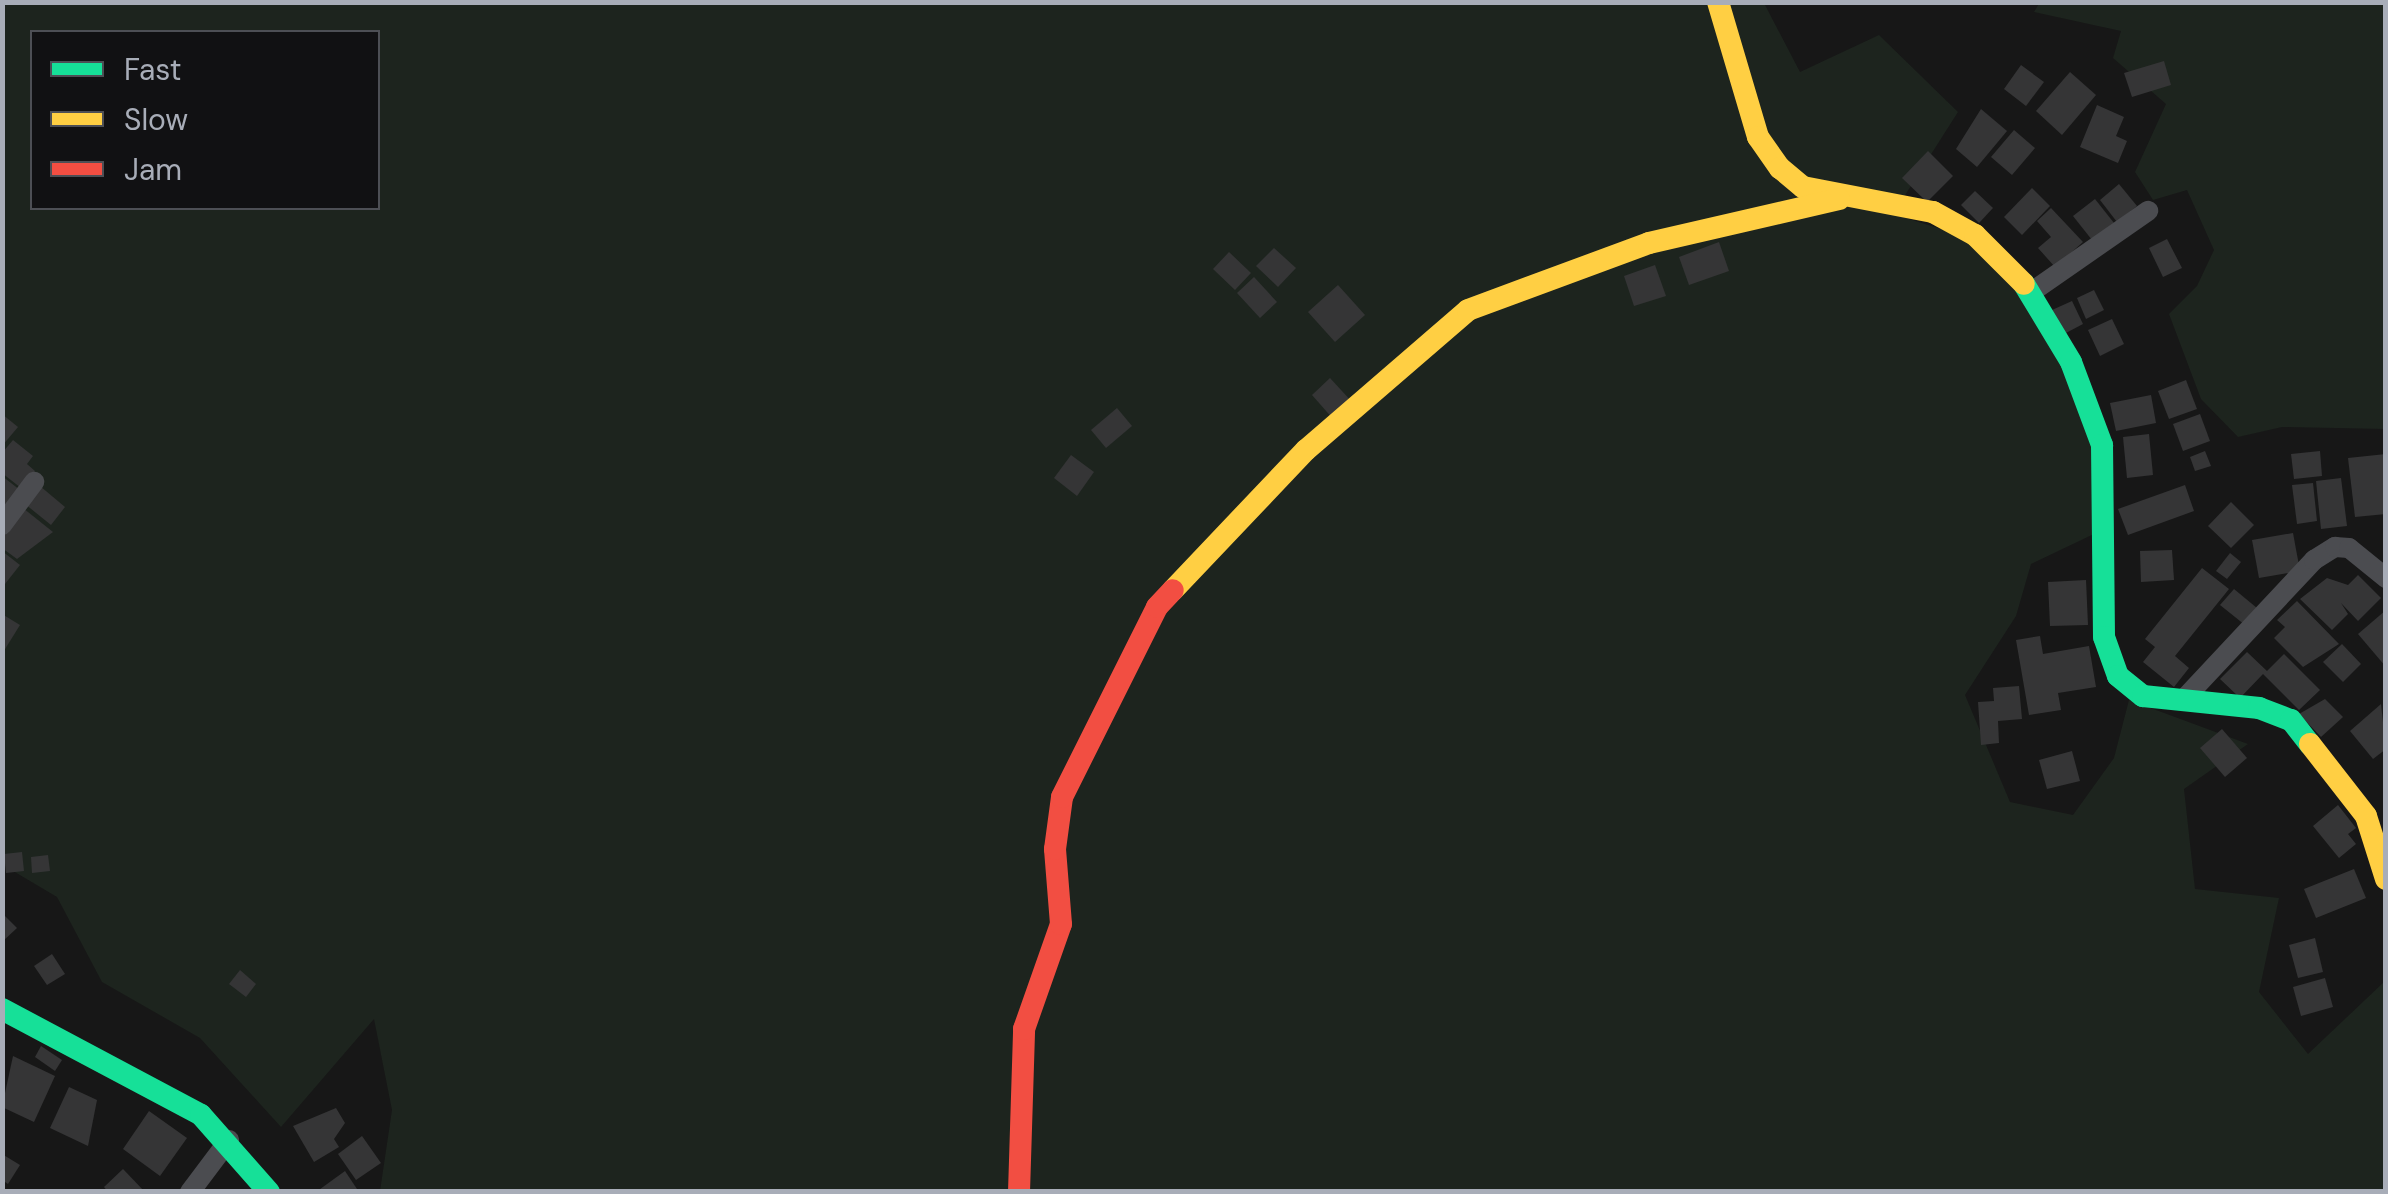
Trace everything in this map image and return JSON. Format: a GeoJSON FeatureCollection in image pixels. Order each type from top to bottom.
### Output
{"type":"FeatureCollection","features":[{"type":"Feature","properties":{"kind":"street"},"geometry":{"type":"LineString","coordinates":[[1718,2],[1758,137],[1804,188],[1839,200],[1933,212],[1975,235],[2030,293],[2072,362],[2102,445],[2108,658],[2144,696],[2277,713],[2303,729],[2366,816],[2386,879]]}},
{"type":"Feature","properties":{"kind":"street"},"geometry":{"type":"LineString","coordinates":[[1019,1192],[1024,1029],[1061,924],[1055,849],[1062,797],[1158,606],[1306,450],[1468,310],[1648,243],[1839,200]]}},
{"type":"Feature","properties":{"kind":"street"},"geometry":{"type":"LineString","coordinates":[[2030,293],[2148,211]]}},
{"type":"Feature","properties":{"kind":"street"},"geometry":{"type":"LineString","coordinates":[[2,525],[34,482]]}},
{"type":"Feature","properties":{"kind":"street"},"geometry":{"type":"LineString","coordinates":[[2184,700],[2335,547],[2349,548],[2386,578]]}},
{"type":"Feature","properties":{"kind":"street"},"geometry":{"type":"LineString","coordinates":[[2,1008],[201,1115],[229,1140],[270,1192]]}},
{"type":"Feature","properties":{"kind":"street"},"geometry":{"type":"LineString","coordinates":[[190,1192],[229,1140]]}},
{"type":"Feature","properties":{"kind":"shaded area"},"geometry":{"type":"Polygon","coordinates":[[[2040,2],[2385,3],[2385,429],[2282,427],[2238,437],[2201,399],[2169,314],[2197,286],[2214,250],[2187,190],[2153,200],[2135,172],[2166,104],[2113,58],[2121,31],[2034,12],[2040,2]]]}},
{"type":"Feature","properties":{"kind":"shaded area"},"geometry":{"type":"Polygon","coordinates":[[[3,3],[1764,3],[1800,72],[1879,35],[1958,112],[1893,214],[1973,239],[2045,318],[2095,422],[2096,533],[2031,564],[2016,616],[1965,695],[2010,802],[2073,815],[2114,758],[2129,700],[2248,744],[2184,789],[2195,889],[2279,898],[2259,992],[2308,1054],[2385,981],[2385,1191],[380,1191],[392,1110],[374,1019],[281,1127],[200,1038],[102,982],[57,897],[3,865],[3,3]]]}},
{"type":"Feature","properties":{"kind":"building"},"geometry":{"type":"Polygon","coordinates":[[[2164,61],[2171,85],[2132,97],[2124,73],[2164,61]]]}},
{"type":"Feature","properties":{"kind":"building"},"geometry":{"type":"Polygon","coordinates":[[[2021,65],[2044,82],[2026,106],[2004,89],[2021,65]]]}},
{"type":"Feature","properties":{"kind":"building"},"geometry":{"type":"Polygon","coordinates":[[[2070,72],[2096,95],[2062,135],[2036,111],[2070,72]]]}},
{"type":"Feature","properties":{"kind":"building"},"geometry":{"type":"Polygon","coordinates":[[[2097,105],[2124,117],[2116,136],[2127,141],[2118,163],[2080,147],[2097,105]]]}},
{"type":"Feature","properties":{"kind":"building"},"geometry":{"type":"Polygon","coordinates":[[[1981,109],[2007,131],[1977,167],[1956,149],[1981,109]]]}},
{"type":"Feature","properties":{"kind":"building"},"geometry":{"type":"Polygon","coordinates":[[[2014,130],[2035,148],[2012,175],[1991,157],[2014,130]]]}},
{"type":"Feature","properties":{"kind":"building"},"geometry":{"type":"Polygon","coordinates":[[[1928,151],[1953,176],[1927,202],[1902,178],[1928,151]]]}},
{"type":"Feature","properties":{"kind":"building"},"geometry":{"type":"Polygon","coordinates":[[[2119,184],[2137,206],[2117,222],[2100,200],[2119,184]]]}},
{"type":"Feature","properties":{"kind":"building"},"geometry":{"type":"Polygon","coordinates":[[[2032,188],[2050,206],[2022,235],[2004,217],[2032,188]]]}},
{"type":"Feature","properties":{"kind":"building"},"geometry":{"type":"Polygon","coordinates":[[[1975,191],[1993,208],[1979,223],[1961,205],[1975,191]]]}},
{"type":"Feature","properties":{"kind":"building"},"geometry":{"type":"Polygon","coordinates":[[[2095,199],[2114,223],[2092,240],[2073,216],[2095,199]]]}},
{"type":"Feature","properties":{"kind":"building"},"geometry":{"type":"Polygon","coordinates":[[[2051,208],[2083,242],[2055,267],[2038,248],[2051,237],[2037,221],[2051,208]]]}},
{"type":"Feature","properties":{"kind":"building"},"geometry":{"type":"Polygon","coordinates":[[[2167,239],[2182,268],[2163,277],[2149,248],[2167,239]]]}},
{"type":"Feature","properties":{"kind":"building"},"geometry":{"type":"Polygon","coordinates":[[[1719,242],[1729,271],[1689,285],[1679,257],[1719,242]]]}},
{"type":"Feature","properties":{"kind":"building"},"geometry":{"type":"Polygon","coordinates":[[[1274,248],[1296,268],[1278,287],[1256,266],[1274,248]]]}},
{"type":"Feature","properties":{"kind":"building"},"geometry":{"type":"Polygon","coordinates":[[[1229,252],[1251,273],[1235,290],[1213,269],[1229,252]]]}},
{"type":"Feature","properties":{"kind":"building"},"geometry":{"type":"Polygon","coordinates":[[[1655,265],[1666,296],[1634,306],[1624,276],[1655,265]]]}},
{"type":"Feature","properties":{"kind":"building"},"geometry":{"type":"Polygon","coordinates":[[[1254,277],[1277,302],[1260,318],[1237,293],[1254,277]]]}},
{"type":"Feature","properties":{"kind":"building"},"geometry":{"type":"Polygon","coordinates":[[[1338,285],[1365,315],[1335,342],[1308,312],[1338,285]]]}},
{"type":"Feature","properties":{"kind":"building"},"geometry":{"type":"Polygon","coordinates":[[[2094,290],[2104,310],[2086,319],[2077,298],[2094,290]]]}},
{"type":"Feature","properties":{"kind":"building"},"geometry":{"type":"Polygon","coordinates":[[[2072,301],[2083,324],[2064,334],[2052,310],[2072,301]]]}},
{"type":"Feature","properties":{"kind":"building"},"geometry":{"type":"Polygon","coordinates":[[[2112,319],[2124,344],[2100,356],[2088,330],[2112,319]]]}},
{"type":"Feature","properties":{"kind":"building"},"geometry":{"type":"Polygon","coordinates":[[[1330,378],[1353,403],[1334,420],[1312,395],[1330,378]]]}},
{"type":"Feature","properties":{"kind":"building"},"geometry":{"type":"Polygon","coordinates":[[[2186,380],[2197,409],[2169,419],[2158,391],[2186,380]]]}},
{"type":"Feature","properties":{"kind":"building"},"geometry":{"type":"Polygon","coordinates":[[[2151,395],[2156,423],[2116,431],[2110,403],[2151,395]]]}},
{"type":"Feature","properties":{"kind":"building"},"geometry":{"type":"Polygon","coordinates":[[[1117,408],[1132,426],[1106,448],[1091,430],[1117,408]]]}},
{"type":"Feature","properties":{"kind":"building"},"geometry":{"type":"Polygon","coordinates":[[[2,414],[18,427],[2,446],[2,414]]]}},
{"type":"Feature","properties":{"kind":"building"},"geometry":{"type":"Polygon","coordinates":[[[2200,414],[2210,441],[2183,451],[2173,424],[2200,414]]]}},
{"type":"Feature","properties":{"kind":"building"},"geometry":{"type":"Polygon","coordinates":[[[2149,434],[2153,475],[2127,478],[2123,437],[2149,434]]]}},
{"type":"Feature","properties":{"kind":"building"},"geometry":{"type":"Polygon","coordinates":[[[13,440],[33,456],[27,464],[35,471],[21,488],[2,473],[2,453],[13,440]]]}},
{"type":"Feature","properties":{"kind":"building"},"geometry":{"type":"Polygon","coordinates":[[[2205,451],[2211,466],[2195,471],[2190,457],[2205,451]]]}},
{"type":"Feature","properties":{"kind":"building"},"geometry":{"type":"Polygon","coordinates":[[[2320,451],[2322,476],[2294,479],[2291,454],[2320,451]]]}},
{"type":"Feature","properties":{"kind":"building"},"geometry":{"type":"Polygon","coordinates":[[[2386,454],[2386,514],[2355,517],[2348,458],[2386,454]]]}},
{"type":"Feature","properties":{"kind":"building"},"geometry":{"type":"Polygon","coordinates":[[[1071,455],[1094,472],[1077,496],[1054,478],[1071,455]]]}},
{"type":"Feature","properties":{"kind":"building"},"geometry":{"type":"Polygon","coordinates":[[[2,476],[20,490],[5,509],[2,507],[2,476]]]}},
{"type":"Feature","properties":{"kind":"building"},"geometry":{"type":"Polygon","coordinates":[[[2341,478],[2347,526],[2321,529],[2316,481],[2341,478]]]}},
{"type":"Feature","properties":{"kind":"building"},"geometry":{"type":"Polygon","coordinates":[[[2313,483],[2317,521],[2297,524],[2292,485],[2313,483]]]}},
{"type":"Feature","properties":{"kind":"building"},"geometry":{"type":"Polygon","coordinates":[[[2185,485],[2194,511],[2128,535],[2118,509],[2185,485]]]}},
{"type":"Feature","properties":{"kind":"building"},"geometry":{"type":"Polygon","coordinates":[[[40,486],[65,507],[51,525],[25,504],[40,486]]]}},
{"type":"Feature","properties":{"kind":"building"},"geometry":{"type":"Polygon","coordinates":[[[2231,502],[2254,525],[2231,548],[2208,526],[2231,502]]]}},
{"type":"Feature","properties":{"kind":"building"},"geometry":{"type":"Polygon","coordinates":[[[23,508],[53,532],[17,559],[2,548],[2,534],[23,508]]]}},
{"type":"Feature","properties":{"kind":"building"},"geometry":{"type":"Polygon","coordinates":[[[2293,533],[2300,571],[2259,578],[2252,540],[2293,533]]]}},
{"type":"Feature","properties":{"kind":"building"},"geometry":{"type":"Polygon","coordinates":[[[2172,550],[2174,580],[2141,582],[2140,551],[2172,550]]]}},
{"type":"Feature","properties":{"kind":"building"},"geometry":{"type":"Polygon","coordinates":[[[2,551],[20,565],[5,584],[2,582],[2,551]]]}},
{"type":"Feature","properties":{"kind":"building"},"geometry":{"type":"Polygon","coordinates":[[[2230,553],[2241,562],[2227,579],[2216,571],[2230,553]]]}},
{"type":"Feature","properties":{"kind":"building"},"geometry":{"type":"Polygon","coordinates":[[[2202,568],[2229,589],[2175,656],[2189,668],[2174,687],[2143,662],[2155,647],[2145,639],[2202,568]]]}},
{"type":"Feature","properties":{"kind":"building"},"geometry":{"type":"Polygon","coordinates":[[[2358,575],[2381,598],[2358,621],[2341,603],[2348,614],[2332,630],[2300,599],[2327,578],[2348,585],[2358,575]]]}},
{"type":"Feature","properties":{"kind":"building"},"geometry":{"type":"Polygon","coordinates":[[[2086,580],[2088,625],[2050,626],[2048,582],[2086,580]]]}},
{"type":"Feature","properties":{"kind":"building"},"geometry":{"type":"Polygon","coordinates":[[[2234,589],[2263,613],[2250,629],[2220,605],[2234,589]]]}},
{"type":"Feature","properties":{"kind":"building"},"geometry":{"type":"Polygon","coordinates":[[[2297,601],[2339,644],[2303,667],[2274,638],[2285,627],[2277,620],[2297,601]]]}},
{"type":"Feature","properties":{"kind":"building"},"geometry":{"type":"Polygon","coordinates":[[[2386,610],[2386,667],[2358,634],[2386,610]]]}},
{"type":"Feature","properties":{"kind":"building"},"geometry":{"type":"Polygon","coordinates":[[[2,614],[20,625],[2,654],[2,614]]]}},
{"type":"Feature","properties":{"kind":"building"},"geometry":{"type":"Polygon","coordinates":[[[2040,636],[2043,654],[2089,646],[2096,687],[2058,693],[2061,710],[2029,715],[2016,640],[2040,636]]]}},
{"type":"Feature","properties":{"kind":"building"},"geometry":{"type":"Polygon","coordinates":[[[2342,644],[2361,664],[2343,682],[2323,662],[2342,644]]]}},
{"type":"Feature","properties":{"kind":"building"},"geometry":{"type":"Polygon","coordinates":[[[2247,652],[2267,671],[2284,654],[2320,690],[2299,710],[2263,674],[2240,698],[2220,679],[2247,652]]]}},
{"type":"Feature","properties":{"kind":"building"},"geometry":{"type":"Polygon","coordinates":[[[2019,686],[2022,719],[1998,721],[1999,743],[1981,745],[1978,702],[1994,701],[1993,688],[2019,686]]]}},
{"type":"Feature","properties":{"kind":"building"},"geometry":{"type":"Polygon","coordinates":[[[2325,699],[2343,717],[2321,737],[2299,714],[2325,699]]]}},
{"type":"Feature","properties":{"kind":"building"},"geometry":{"type":"Polygon","coordinates":[[[2381,704],[2386,749],[2373,759],[2350,731],[2381,704]]]}},
{"type":"Feature","properties":{"kind":"building"},"geometry":{"type":"Polygon","coordinates":[[[2222,729],[2247,758],[2225,777],[2200,748],[2222,729]]]}},
{"type":"Feature","properties":{"kind":"building"},"geometry":{"type":"Polygon","coordinates":[[[2072,751],[2080,781],[2047,789],[2039,760],[2072,751]]]}},
{"type":"Feature","properties":{"kind":"building"},"geometry":{"type":"Polygon","coordinates":[[[2338,805],[2356,828],[2348,834],[2356,844],[2339,858],[2313,826],[2338,805]]]}},
{"type":"Feature","properties":{"kind":"building"},"geometry":{"type":"Polygon","coordinates":[[[22,852],[24,871],[6,873],[4,854],[22,852]]]}},
{"type":"Feature","properties":{"kind":"building"},"geometry":{"type":"Polygon","coordinates":[[[48,855],[50,871],[32,873],[31,857],[48,855]]]}},
{"type":"Feature","properties":{"kind":"building"},"geometry":{"type":"Polygon","coordinates":[[[2354,869],[2366,898],[2316,918],[2304,889],[2354,869]]]}},
{"type":"Feature","properties":{"kind":"building"},"geometry":{"type":"Polygon","coordinates":[[[2,913],[17,928],[2,942],[2,913]]]}},
{"type":"Feature","properties":{"kind":"building"},"geometry":{"type":"Polygon","coordinates":[[[2315,938],[2323,972],[2298,978],[2289,945],[2315,938]]]}},
{"type":"Feature","properties":{"kind":"building"},"geometry":{"type":"Polygon","coordinates":[[[52,954],[65,974],[47,985],[34,966],[52,954]]]}},
{"type":"Feature","properties":{"kind":"building"},"geometry":{"type":"Polygon","coordinates":[[[240,970],[256,984],[246,997],[229,984],[240,970]]]}},
{"type":"Feature","properties":{"kind":"building"},"geometry":{"type":"Polygon","coordinates":[[[2325,978],[2333,1007],[2301,1016],[2293,987],[2325,978]]]}},
{"type":"Feature","properties":{"kind":"building"},"geometry":{"type":"Polygon","coordinates":[[[41,1046],[62,1060],[55,1071],[35,1057],[41,1046]]]}},
{"type":"Feature","properties":{"kind":"building"},"geometry":{"type":"Polygon","coordinates":[[[13,1056],[55,1076],[34,1122],[2,1107],[13,1056]]]}},
{"type":"Feature","properties":{"kind":"building"},"geometry":{"type":"Polygon","coordinates":[[[69,1087],[97,1100],[88,1146],[50,1128],[69,1087]]]}},
{"type":"Feature","properties":{"kind":"building"},"geometry":{"type":"Polygon","coordinates":[[[336,1108],[345,1123],[334,1139],[339,1147],[314,1162],[293,1126],[336,1108]]]}},
{"type":"Feature","properties":{"kind":"building"},"geometry":{"type":"Polygon","coordinates":[[[149,1111],[187,1138],[160,1176],[123,1149],[149,1111]]]}},
{"type":"Feature","properties":{"kind":"building"},"geometry":{"type":"Polygon","coordinates":[[[362,1136],[381,1163],[356,1180],[338,1154],[362,1136]]]}},
{"type":"Feature","properties":{"kind":"building"},"geometry":{"type":"Polygon","coordinates":[[[2,1154],[20,1165],[8,1184],[2,1180],[2,1154]]]}},
{"type":"Feature","properties":{"kind":"building"},"geometry":{"type":"Polygon","coordinates":[[[123,1169],[145,1192],[108,1192],[104,1187],[123,1169]]]}},
{"type":"Feature","properties":{"kind":"building"},"geometry":{"type":"Polygon","coordinates":[[[345,1171],[359,1192],[316,1192],[345,1171]]]}},
{"type":"Feature","properties":{"kind":"traffic: fast"},"geometry":{"type":"LineString","coordinates":[[2024,284],[2071,362],[2102,445],[2104,637],[2118,676],[2143,696],[2259,708],[2291,720],[2310,744]]}},
{"type":"Feature","properties":{"kind":"traffic: fast"},"geometry":{"type":"LineString","coordinates":[[2,1009],[201,1115],[269,1192]]}},
{"type":"Feature","properties":{"kind":"traffic: slow"},"geometry":{"type":"LineString","coordinates":[[1718,2],[1758,137],[1780,168],[1803,187],[1933,212],[1975,235],[2024,284]]}},
{"type":"Feature","properties":{"kind":"traffic: slow"},"geometry":{"type":"LineString","coordinates":[[1173,590],[1306,450],[1468,310],[1649,243],[1839,199]]}},
{"type":"Feature","properties":{"kind":"traffic: slow"},"geometry":{"type":"LineString","coordinates":[[2310,744],[2366,816],[2386,879]]}},
{"type":"Feature","properties":{"kind":"traffic: jam"},"geometry":{"type":"LineString","coordinates":[[1019,1192],[1024,1029],[1061,924],[1055,849],[1062,797],[1157,607],[1173,590]]}}]}
